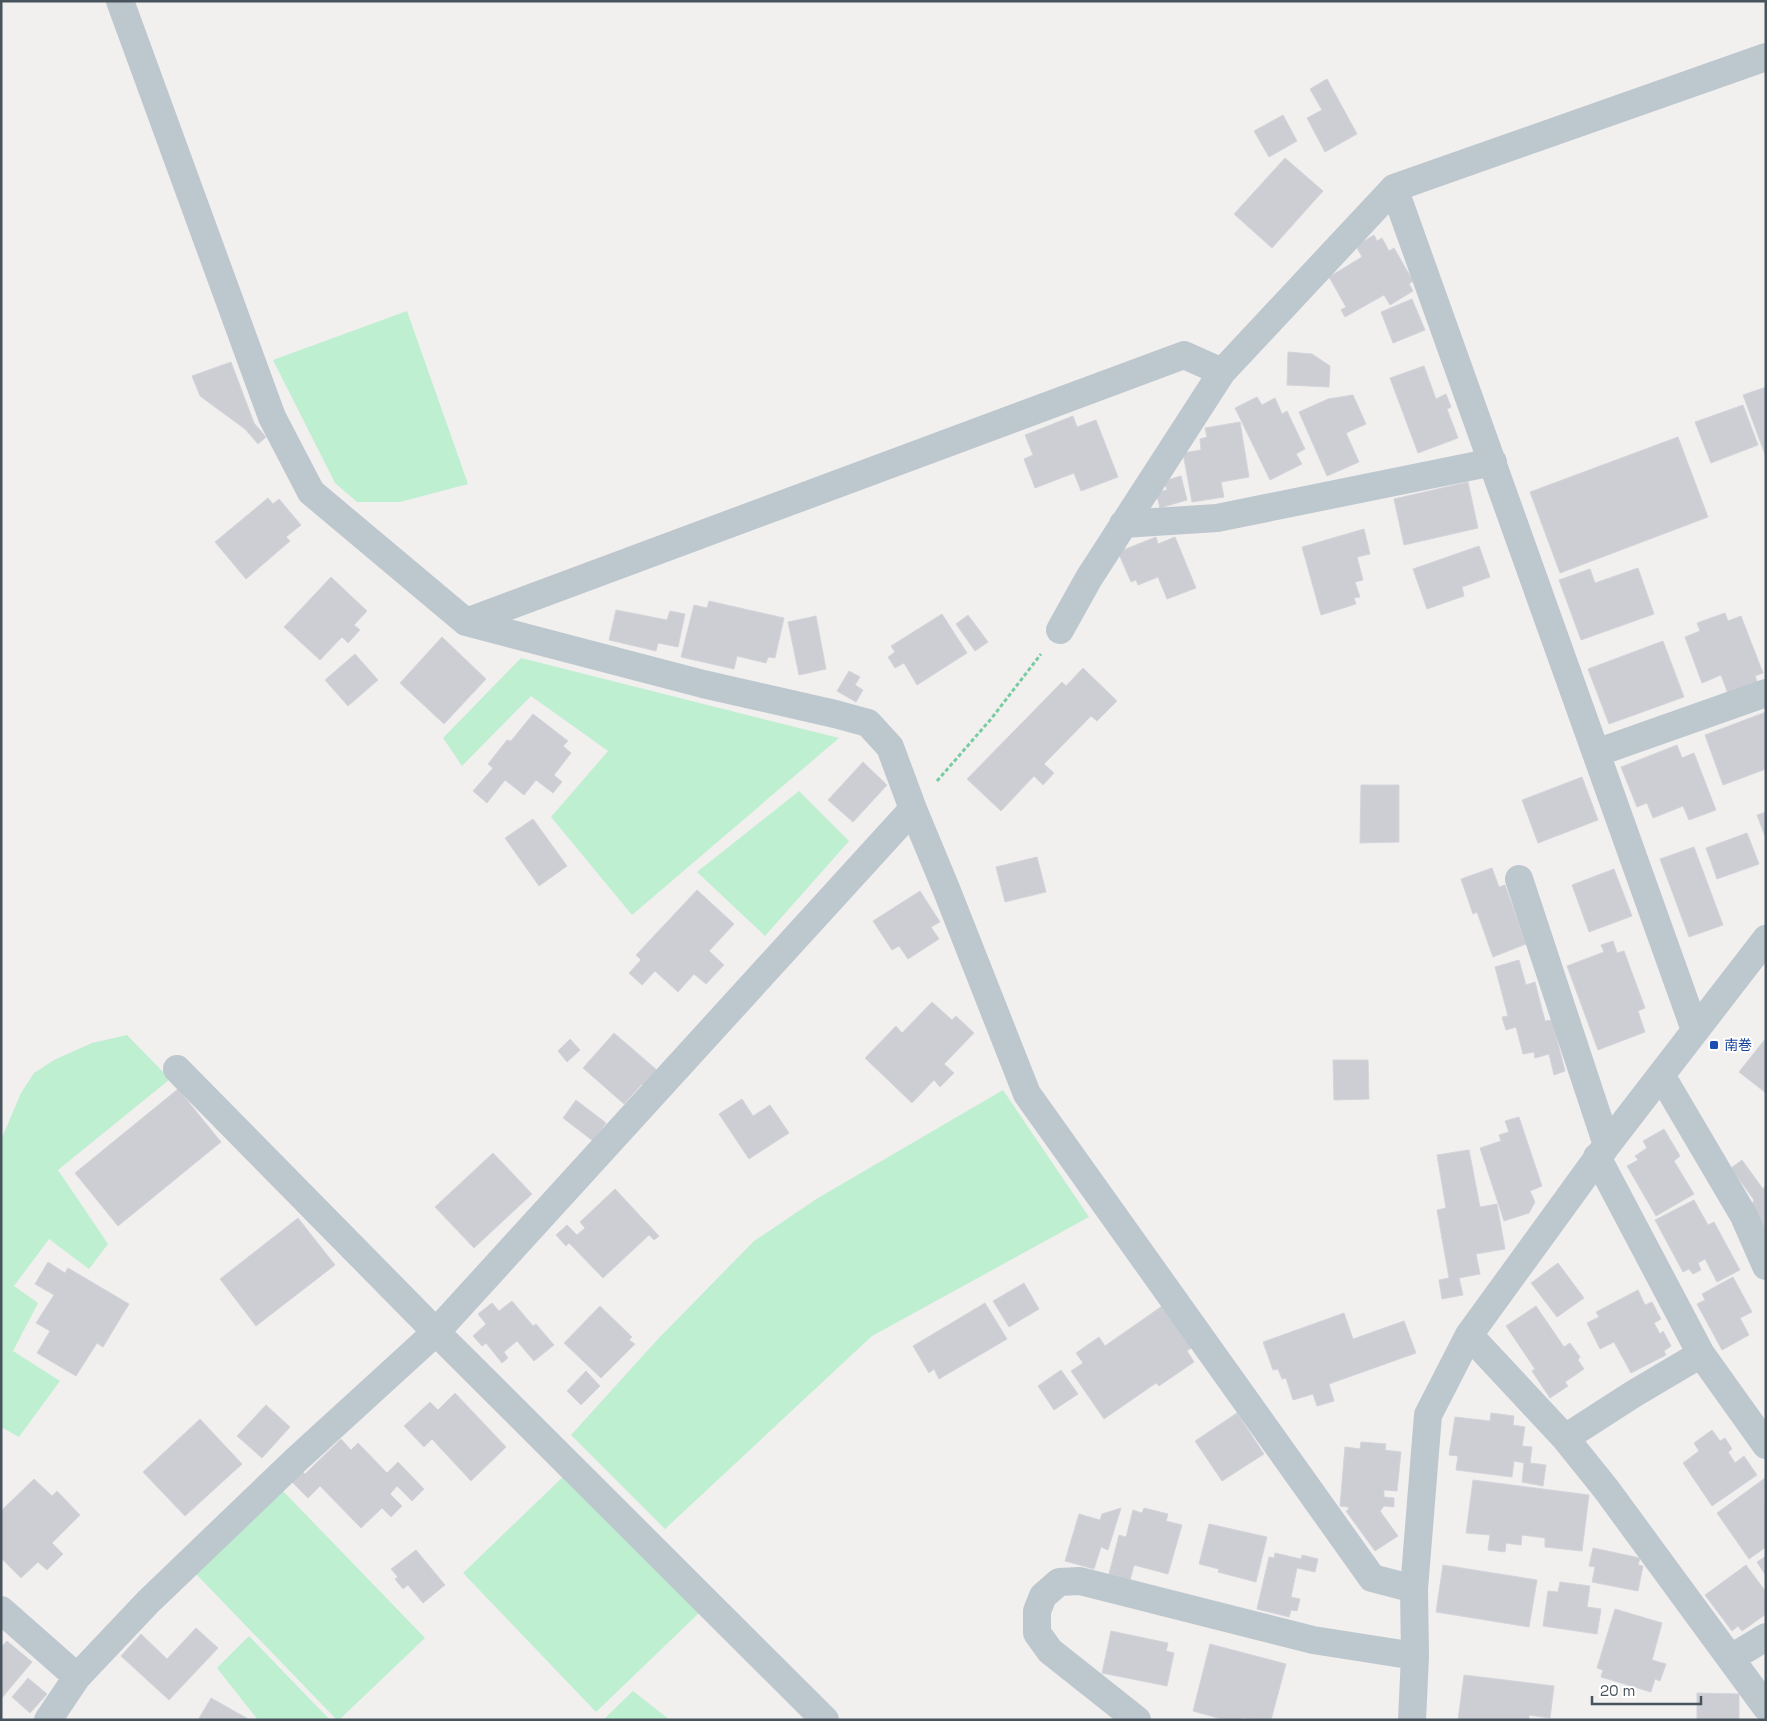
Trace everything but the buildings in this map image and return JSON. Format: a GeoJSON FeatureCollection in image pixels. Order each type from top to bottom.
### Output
{"type":"FeatureCollection","features":[{"type":"Feature","properties":{"kind":"street"},"geometry":{"type":"LineString","coordinates":[[120,1],[272,417],[311,492],[466,622],[703,684],[868,723],[890,747],[912,809],[947,891],[1027,1094],[1372,1578],[1414,1589]]}},
{"type":"Feature","properties":{"kind":"street"},"geometry":{"type":"LineString","coordinates":[[1060,630],[1089,578],[1222,372],[1394,188],[1766,57]]}},
{"type":"Feature","properties":{"kind":"street"},"geometry":{"type":"LineString","coordinates":[[1394,188],[1695,1030]]}},
{"type":"Feature","properties":{"kind":"street"},"geometry":{"type":"LineString","coordinates":[[466,622],[1184,355],[1222,372]]}},
{"type":"Feature","properties":{"kind":"street"},"geometry":{"type":"LineString","coordinates":[[1123,524],[1217,518],[1492,462]]}},
{"type":"Feature","properties":{"kind":"street"},"geometry":{"type":"LineString","coordinates":[[1596,753],[1766,693]]}},
{"type":"Feature","properties":{"kind":"street"},"geometry":{"type":"LineString","coordinates":[[48,1720],[77,1677],[148,1602],[297,1459],[436,1332],[912,809]]}},
{"type":"Feature","properties":{"kind":"street"},"geometry":{"type":"LineString","coordinates":[[1519,879],[1602,1151],[1701,1354],[1766,1445]]}},
{"type":"Feature","properties":{"kind":"street"},"geometry":{"type":"LineString","coordinates":[[1412,1720],[1415,1656],[1414,1589],[1428,1415],[1469,1335],[1602,1151],[1766,939]]}},
{"type":"Feature","properties":{"kind":"street"},"geometry":{"type":"LineString","coordinates":[[177,1069],[436,1332],[825,1720]]}},
{"type":"Feature","properties":{"kind":"street"},"geometry":{"type":"LineString","coordinates":[[1661,1075],[1744,1216],[1766,1266]]}},
{"type":"Feature","properties":{"kind":"street"},"geometry":{"type":"LineString","coordinates":[[1469,1335],[1565,1438],[1606,1489],[1766,1707]]}},
{"type":"Feature","properties":{"kind":"street"},"geometry":{"type":"LineString","coordinates":[[1565,1438],[1701,1354]]}},
{"type":"Feature","properties":{"kind":"street"},"geometry":{"type":"LineString","coordinates":[[1137,1720],[1050,1652],[1037,1633],[1037,1612],[1043,1596],[1059,1582],[1080,1581],[1313,1640],[1415,1656]]}},
{"type":"Feature","properties":{"kind":"street"},"geometry":{"type":"LineString","coordinates":[[1,1610],[77,1677]]}},
{"type":"Feature","properties":{"kind":"street"},"geometry":{"type":"LineString","coordinates":[[1731,1658],[1766,1637]]}},
{"type":"Feature","properties":{"kind":"path"},"geometry":{"type":"LineString","coordinates":[[912,809],[991,719],[1060,630]]}},
{"type":"Feature","properties":{"kind":"green space"},"geometry":{"type":"Polygon","coordinates":[[[407,311],[468,484],[400,502],[357,502],[335,483],[273,360],[407,311]]]}},
{"type":"Feature","properties":{"kind":"green space"},"geometry":{"type":"Polygon","coordinates":[[[521,658],[839,738],[632,915],[551,817],[608,751],[531,696],[462,766],[443,738],[521,658]]]}},
{"type":"Feature","properties":{"kind":"green space"},"geometry":{"type":"Polygon","coordinates":[[[799,791],[849,841],[765,936],[697,872],[799,791]]]}},
{"type":"Feature","properties":{"kind":"green space"},"geometry":{"type":"Polygon","coordinates":[[[127,1035],[170,1079],[58,1170],[108,1244],[89,1269],[49,1239],[14,1286],[38,1303],[13,1351],[60,1381],[19,1437],[1,1427],[1,1140],[21,1093],[34,1073],[54,1060],[92,1043],[127,1035]]]}},
{"type":"Feature","properties":{"kind":"green space"},"geometry":{"type":"Polygon","coordinates":[[[1003,1090],[1089,1217],[872,1336],[665,1529],[571,1435],[658,1339],[754,1241],[818,1198],[1003,1090]]]}},
{"type":"Feature","properties":{"kind":"green space"},"geometry":{"type":"Polygon","coordinates":[[[566,1474],[699,1613],[596,1712],[463,1573],[566,1474]]]}},
{"type":"Feature","properties":{"kind":"green space"},"geometry":{"type":"Polygon","coordinates":[[[283,1491],[425,1638],[339,1720],[196,1574],[283,1491]]]}},
{"type":"Feature","properties":{"kind":"green space"},"geometry":{"type":"Polygon","coordinates":[[[249,1636],[330,1720],[258,1720],[217,1668],[249,1636]]]}},
{"type":"Feature","properties":{"kind":"green space"},"geometry":{"type":"Polygon","coordinates":[[[633,1691],[670,1720],[603,1720],[633,1691]]]}},
{"type":"Feature","properties":{"kind":"place","name":"南巻"},"geometry":{"type":"Point","coordinates":[1714,1045]}}]}
